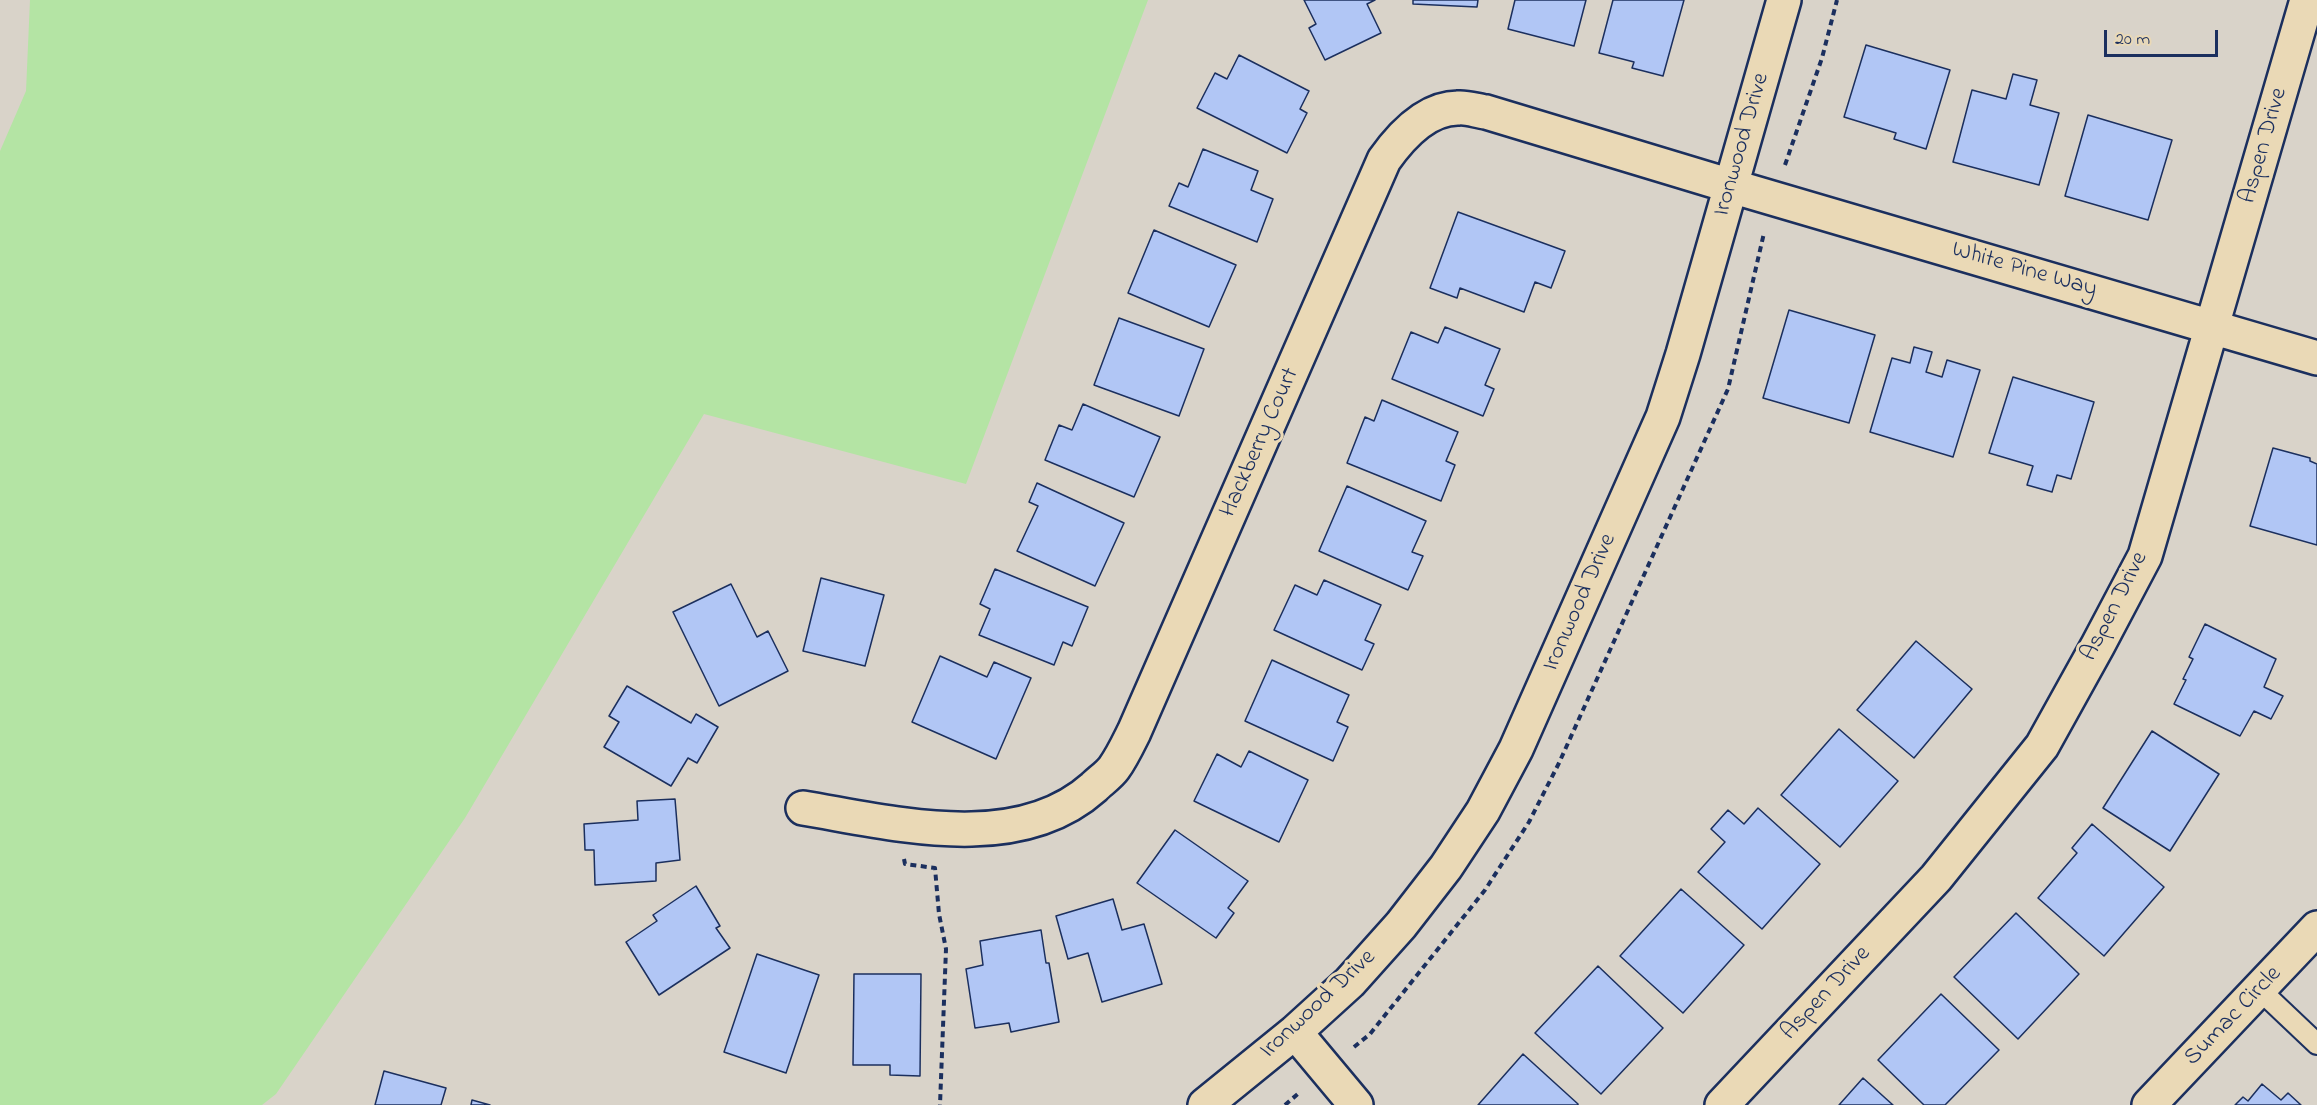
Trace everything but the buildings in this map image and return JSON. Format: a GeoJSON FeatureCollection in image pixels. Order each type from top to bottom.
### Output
{"type":"FeatureCollection","features":[{"type":"Feature","properties":{"kind":"street","name":"Ironwood Drive"},"geometry":{"type":"LineString","coordinates":[[1205,1105],[1295,1032],[1350,982],[1401,925],[1446,867],[1483,811],[1516,749],[1663,417],[1784,0]]}},
{"type":"Feature","properties":{"kind":"street","name":"Aspen Drive"},"geometry":{"type":"LineString","coordinates":[[1722,1105],[1936,878],[2042,746],[2145,556],[2307,0]]}},
{"type":"Feature","properties":{"kind":"street","name":"Hackberry Court"},"geometry":{"type":"LineString","coordinates":[[802,808],[956,830],[1005,826],[1044,818],[1083,797],[1113,769],[1134,732],[1384,160],[1396,143],[1413,127],[1433,114],[1458,108],[1486,112],[1731,186]]}},
{"type":"Feature","properties":{"kind":"street","name":"White Pine Way"},"geometry":{"type":"LineString","coordinates":[[1731,186],[2317,358]]}},
{"type":"Feature","properties":{"kind":"street","name":"Sumac Circle"},"geometry":{"type":"LineString","coordinates":[[2149,1105],[2317,928]]}},
{"type":"Feature","properties":{"kind":"street"},"geometry":{"type":"LineString","coordinates":[[1295,1032],[1356,1105]]}},
{"type":"Feature","properties":{"kind":"lane"},"geometry":{"type":"LineString","coordinates":[[2260,990],[2317,1044]]}},
{"type":"Feature","properties":{"kind":"path"},"geometry":{"type":"LineString","coordinates":[[898,823],[905,864],[935,868],[939,914],[946,949],[940,1105]]}},
{"type":"Feature","properties":{"kind":"green space"},"geometry":{"type":"Polygon","coordinates":[[[30,0],[1148,0],[966,484],[704,414],[465,818],[276,1094],[262,1105],[0,1105],[0,151],[26,91],[30,0]]]}}]}
